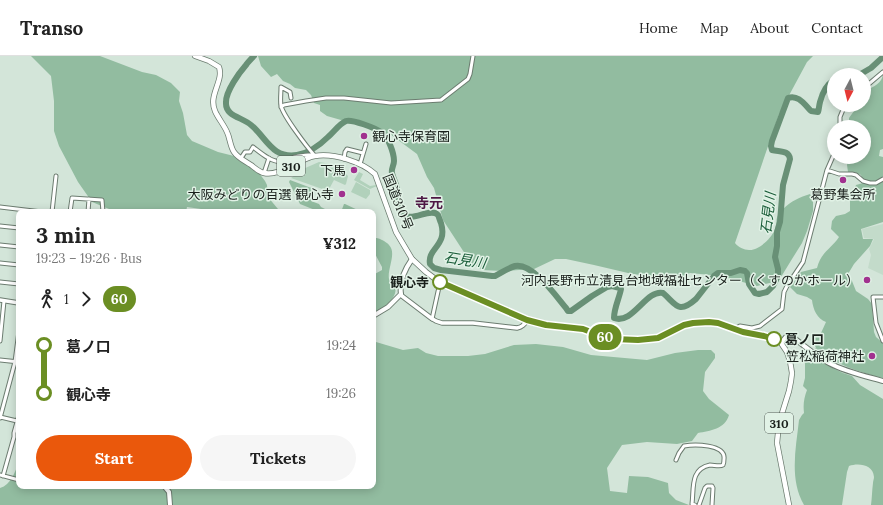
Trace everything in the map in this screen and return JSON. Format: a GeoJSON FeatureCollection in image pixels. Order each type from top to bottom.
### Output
{"type":"FeatureCollection","features":[{"type":"Feature","properties":{"kind":"highway","name":"310"},"geometry":{"type":"LineString","coordinates":[[195,56],[219,67],[221,74],[213,99],[214,111],[228,134],[235,153],[252,167],[264,173]]}},
{"type":"Feature","properties":{"kind":"highway","name":"国道310号"},"geometry":{"type":"LineString","coordinates":[[264,173],[272,173],[282,170],[314,154],[344,159],[360,164],[369,169],[375,174],[394,228],[412,259],[438,281],[527,320],[546,325],[583,329],[607,338],[638,340],[658,338],[684,325],[709,322],[718,323],[743,332],[764,336],[781,343]]}},
{"type":"Feature","properties":{"kind":"highway","name":"310"},"geometry":{"type":"LineString","coordinates":[[781,343],[787,352],[792,373],[789,390],[779,423],[777,443],[789,505]]}},
{"type":"Feature","properties":{"kind":"main road"},"geometry":{"type":"LineString","coordinates":[[376,314],[388,307],[401,294],[401,282],[407,266],[412,259]]}},
{"type":"Feature","properties":{"kind":"main road"},"geometry":{"type":"LineString","coordinates":[[781,343],[786,337],[795,339],[828,362],[841,369],[883,381]]}},
{"type":"Feature","properties":{"kind":"main road"},"geometry":{"type":"LineString","coordinates":[[166,489],[169,492],[170,505]]}},
{"type":"Feature","properties":{"kind":"street"},"geometry":{"type":"LineString","coordinates":[[281,107],[291,103],[326,98],[344,98],[391,103],[441,100],[468,79],[473,56]]}},
{"type":"Feature","properties":{"kind":"street"},"geometry":{"type":"LineString","coordinates":[[871,82],[883,72]]}},
{"type":"Feature","properties":{"kind":"street"},"geometry":{"type":"LineString","coordinates":[[240,158],[245,152],[250,152],[253,147],[269,158],[283,162],[300,156],[314,154],[291,124],[281,107],[281,87],[290,92],[291,98]]}},
{"type":"Feature","properties":{"kind":"street"},"geometry":{"type":"LineString","coordinates":[[360,164],[366,144]]}},
{"type":"Feature","properties":{"kind":"street"},"geometry":{"type":"LineString","coordinates":[[344,159],[347,148],[363,153]]}},
{"type":"Feature","properties":{"kind":"street"},"geometry":{"type":"LineString","coordinates":[[264,173],[269,158]]}},
{"type":"Feature","properties":{"kind":"street"},"geometry":{"type":"LineString","coordinates":[[735,329],[740,326],[752,328],[760,326],[782,309],[784,292],[803,262],[830,164]]}},
{"type":"Feature","properties":{"kind":"street"},"geometry":{"type":"LineString","coordinates":[[827,170],[839,174],[856,175],[863,181],[870,184],[883,179]]}},
{"type":"Feature","properties":{"kind":"street"},"geometry":{"type":"LineString","coordinates":[[52,209],[56,176]]}},
{"type":"Feature","properties":{"kind":"street"},"geometry":{"type":"LineString","coordinates":[[70,209],[72,198],[102,200],[103,209]]}},
{"type":"Feature","properties":{"kind":"street"},"geometry":{"type":"LineString","coordinates":[[88,209],[89,199]]}},
{"type":"Feature","properties":{"kind":"street"},"geometry":{"type":"LineString","coordinates":[[0,207],[17,209]]}},
{"type":"Feature","properties":{"kind":"street"},"geometry":{"type":"LineString","coordinates":[[0,226],[16,228]]}},
{"type":"Feature","properties":{"kind":"street"},"geometry":{"type":"LineString","coordinates":[[0,245],[16,247]]}},
{"type":"Feature","properties":{"kind":"street"},"geometry":{"type":"LineString","coordinates":[[0,263],[16,265]]}},
{"type":"Feature","properties":{"kind":"street"},"geometry":{"type":"LineString","coordinates":[[432,319],[438,281]]}},
{"type":"Feature","properties":{"kind":"street"},"geometry":{"type":"LineString","coordinates":[[0,282],[16,284]]}},
{"type":"Feature","properties":{"kind":"street"},"geometry":{"type":"LineString","coordinates":[[401,294],[432,319],[442,323],[472,323],[516,328],[523,326],[527,320]]}},
{"type":"Feature","properties":{"kind":"street"},"geometry":{"type":"LineString","coordinates":[[883,297],[873,297],[876,323],[883,341]]}},
{"type":"Feature","properties":{"kind":"street"},"geometry":{"type":"LineString","coordinates":[[0,341],[2,301],[16,303]]}},
{"type":"Feature","properties":{"kind":"street"},"geometry":{"type":"LineString","coordinates":[[0,360],[16,362]]}},
{"type":"Feature","properties":{"kind":"street"},"geometry":{"type":"LineString","coordinates":[[16,365],[0,417],[16,421]]}},
{"type":"Feature","properties":{"kind":"street"},"geometry":{"type":"LineString","coordinates":[[16,425],[14,437],[2,475],[16,479]]}},
{"type":"Feature","properties":{"kind":"street"},"geometry":{"type":"LineString","coordinates":[[676,460],[684,446],[692,444],[710,446],[723,453],[725,456],[723,464],[720,466],[715,465],[704,467],[697,474],[694,479],[692,504],[695,505]]}},
{"type":"Feature","properties":{"kind":"street"},"geometry":{"type":"LineString","coordinates":[[699,505],[707,486],[712,486],[713,488],[712,505]]}},
{"type":"Feature","properties":{"kind":"shaded area"},"geometry":{"type":"Polygon","coordinates":[[[319,162],[337,165],[348,176],[346,184],[345,185],[334,180],[328,191],[291,178],[303,169],[319,162]]]}},
{"type":"Feature","properties":{"kind":"shaded area"},"geometry":{"type":"Polygon","coordinates":[[[359,172],[363,174],[360,180],[370,186],[377,186],[370,189],[354,180],[359,172]]]}},
{"type":"Feature","properties":{"kind":"shaded area"},"geometry":{"type":"Polygon","coordinates":[[[356,182],[370,190],[370,194],[366,199],[351,192],[356,182]]]}},
{"type":"Feature","properties":{"kind":"shaded area"},"geometry":{"type":"Polygon","coordinates":[[[883,224],[883,275],[868,268],[871,255],[869,249],[874,239],[864,238],[862,229],[883,224]]]}},
{"type":"Feature","properties":{"kind":"green space"},"geometry":{"type":"Polygon","coordinates":[[[31,56],[100,56],[142,72],[156,75],[171,83],[180,92],[179,101],[187,135],[192,141],[218,152],[234,156],[259,173],[267,185],[268,197],[278,209],[201,209],[187,207],[187,209],[109,209],[92,202],[78,182],[59,146],[54,131],[54,101],[51,76],[31,56]]]}},
{"type":"Feature","properties":{"kind":"green space"},"geometry":{"type":"Polygon","coordinates":[[[258,56],[813,56],[807,62],[779,114],[735,243],[739,247],[747,250],[753,250],[760,246],[768,240],[773,233],[776,226],[777,217],[780,212],[789,204],[803,196],[810,194],[813,200],[813,211],[802,243],[781,277],[774,282],[757,286],[721,276],[690,273],[676,279],[663,279],[566,259],[555,259],[534,269],[503,271],[482,270],[471,263],[443,220],[434,188],[427,177],[417,154],[390,134],[327,116],[320,111],[320,105],[314,103],[311,95],[306,90],[295,88],[283,81],[277,74],[271,77],[261,66],[258,56]]]}},
{"type":"Feature","properties":{"kind":"green space"},"geometry":{"type":"Polygon","coordinates":[[[883,74],[883,149],[880,150],[879,156],[883,157],[883,222],[861,229],[863,239],[873,239],[870,246],[854,264],[848,274],[856,291],[868,299],[872,304],[874,332],[876,337],[883,343],[883,378],[848,367],[815,349],[814,337],[821,333],[826,322],[820,319],[816,313],[812,300],[797,294],[790,287],[801,272],[817,268],[821,258],[839,237],[831,229],[832,221],[836,216],[850,211],[850,200],[856,185],[863,183],[861,175],[848,172],[847,165],[871,164],[871,120],[849,120],[849,118],[853,112],[871,112],[871,88],[875,86],[883,74]]]}},
{"type":"Feature","properties":{"kind":"green space"},"geometry":{"type":"Polygon","coordinates":[[[290,180],[314,189],[315,190],[311,201],[319,204],[325,209],[312,209],[300,204],[289,182],[290,180]]]}},
{"type":"Feature","properties":{"kind":"green space"},"geometry":{"type":"Polygon","coordinates":[[[345,204],[356,209],[342,209],[345,204]]]}},
{"type":"Feature","properties":{"kind":"green space"},"geometry":{"type":"Polygon","coordinates":[[[376,238],[384,241],[391,248],[392,257],[389,279],[394,284],[396,289],[392,299],[376,312],[376,273],[382,270],[376,256],[376,238]]]}},
{"type":"Feature","properties":{"kind":"green space"},"geometry":{"type":"Polygon","coordinates":[[[376,342],[403,350],[418,348],[426,353],[438,356],[468,356],[485,354],[514,345],[536,344],[563,347],[591,355],[647,360],[675,353],[711,350],[715,354],[715,358],[705,372],[703,391],[709,399],[729,415],[727,420],[721,426],[712,430],[698,433],[692,441],[677,444],[647,442],[622,445],[607,468],[610,491],[627,493],[629,476],[648,477],[668,483],[669,493],[676,500],[689,505],[0,505],[0,488],[10,481],[16,469],[16,489],[376,489],[376,342]]]}},
{"type":"Feature","properties":{"kind":"green space"},"geometry":{"type":"Polygon","coordinates":[[[811,355],[831,367],[852,376],[860,385],[883,399],[883,505],[871,505],[874,478],[873,473],[868,467],[861,465],[849,466],[842,505],[804,505],[799,495],[796,485],[795,452],[799,420],[804,413],[804,401],[807,390],[803,386],[805,378],[805,363],[811,355]]]}},
{"type":"Feature","properties":{"kind":"waterway","name":"石見川"},"geometry":{"type":"LineString","coordinates":[[254,56],[230,88],[226,102],[228,111],[248,122],[270,146],[281,154],[297,155],[314,148],[346,121],[369,126],[384,134],[393,154],[394,161],[392,173],[397,188],[398,204],[402,213],[406,216],[412,217],[434,213],[438,215],[441,223],[442,237],[431,254],[430,259],[430,264],[434,268],[495,276],[512,267],[522,266],[536,274],[568,311],[571,311],[607,287],[612,286],[620,288],[614,318],[621,319],[633,312],[651,296],[657,293],[663,293],[678,306],[681,307],[690,304],[718,273],[731,273],[740,270],[745,271],[747,273],[749,284],[755,293],[759,294],[767,292],[773,286],[778,276],[775,257],[777,232],[780,222],[783,185],[790,159],[788,154],[772,150],[772,141],[788,98],[792,97],[798,99],[811,111],[818,112],[823,93],[827,87]]}},
{"type":"Feature","properties":{"kind":"waterway","name":"石見川"},"geometry":{"type":"LineString","coordinates":[[871,68],[883,57]]}},
{"type":"Feature","properties":{"kind":"bus line","name":"60"},"geometry":{"type":"LineString","coordinates":[[440,282],[455,290],[527,320],[546,325],[583,329],[607,338],[638,340],[658,338],[684,325],[709,322],[727,325],[743,332],[774,339]]}},
{"type":"Feature","properties":{"kind":"place","name":"観心寺保育園"},"geometry":{"type":"Point","coordinates":[364,136]}},
{"type":"Feature","properties":{"kind":"place","name":"下馬"},"geometry":{"type":"Point","coordinates":[354,170]}},
{"type":"Feature","properties":{"kind":"place","name":"葛野集会所"},"geometry":{"type":"Point","coordinates":[843,180]}},
{"type":"Feature","properties":{"kind":"place","name":"大阪みどりの百選 観心寺"},"geometry":{"type":"Point","coordinates":[342,194]}},
{"type":"Feature","properties":{"kind":"place","name":"河内長野市立清見台地域福祉センター（くすのかホール）"},"geometry":{"type":"Point","coordinates":[867,280]}},
{"type":"Feature","properties":{"kind":"place","name":"観心寺"},"geometry":{"type":"Point","coordinates":[440,282]}},
{"type":"Feature","properties":{"kind":"place","name":"葛ノ口"},"geometry":{"type":"Point","coordinates":[774,339]}},
{"type":"Feature","properties":{"kind":"place","name":"笠松稲荷神社"},"geometry":{"type":"Point","coordinates":[872,356]}},
{"type":"Feature","properties":{"kind":"district","name":"寺元"},"geometry":{"type":"Point","coordinates":[429,203]}}]}
